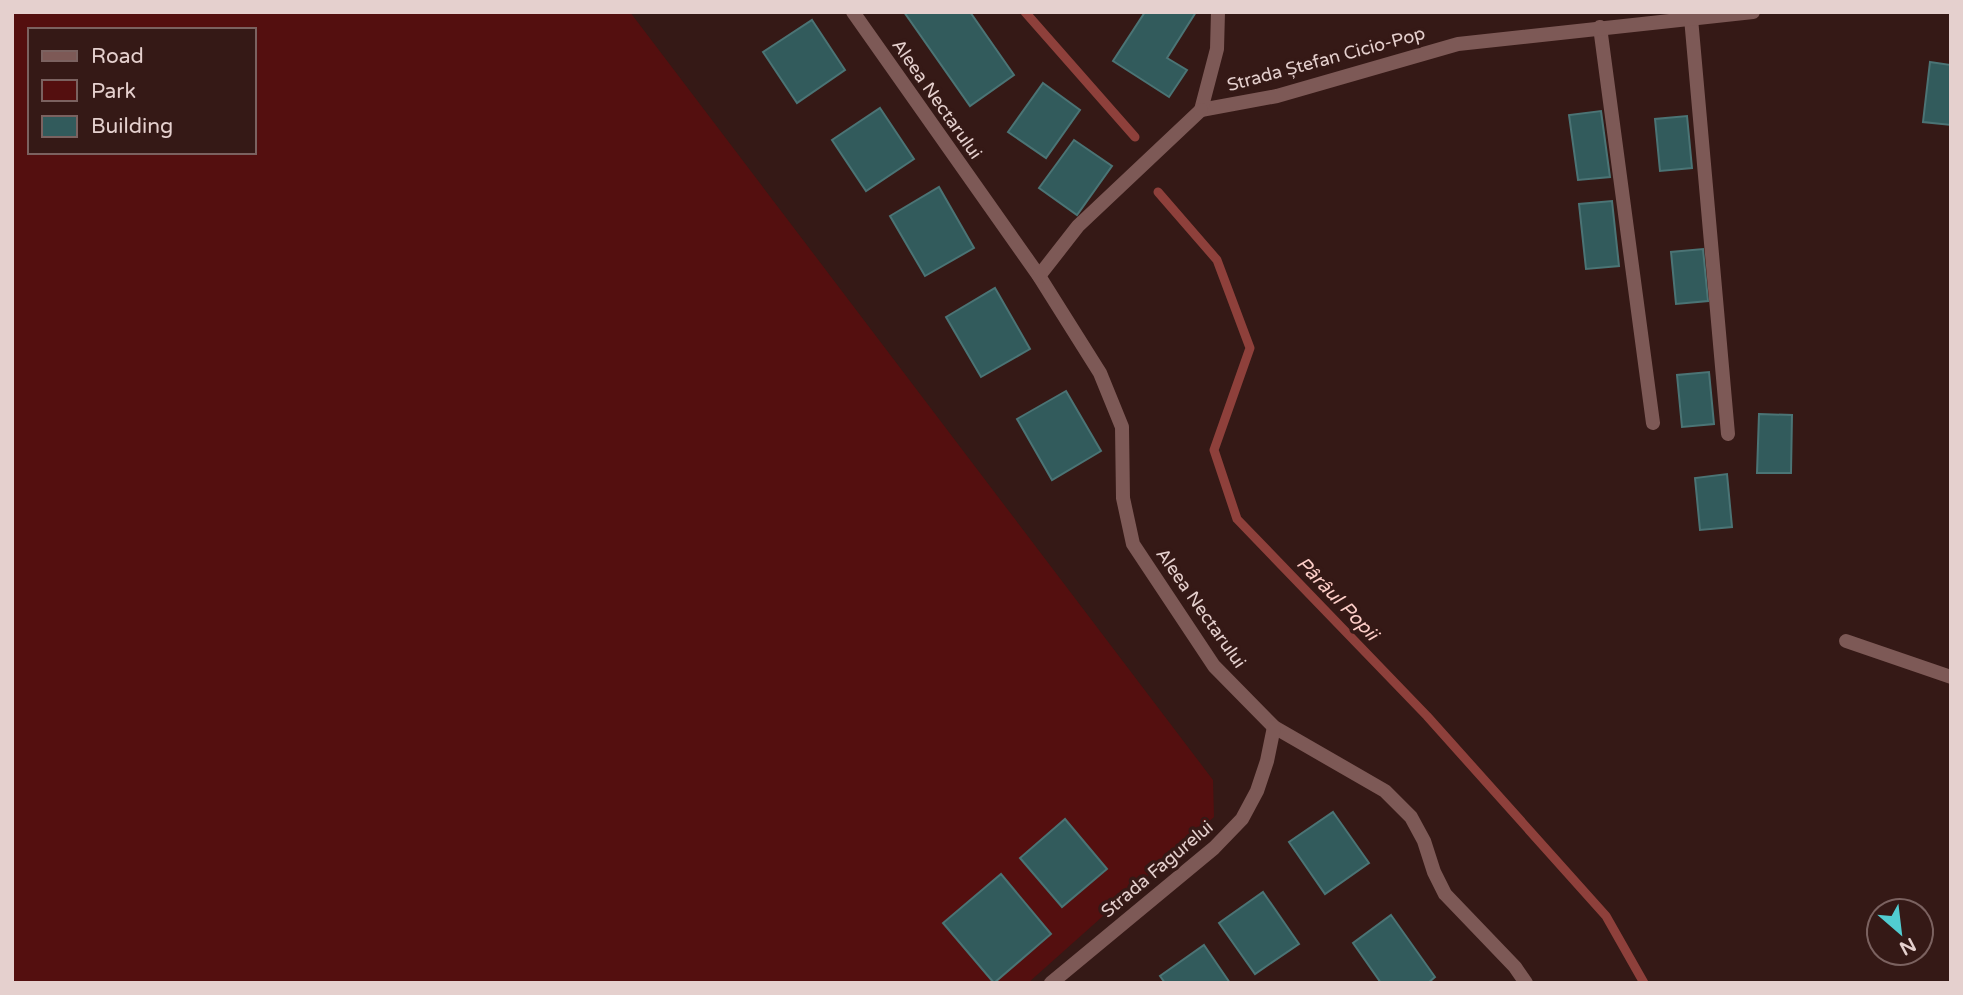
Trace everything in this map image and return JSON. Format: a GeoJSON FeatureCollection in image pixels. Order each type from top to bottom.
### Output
{"type":"FeatureCollection","features":[{"type":"Feature","properties":{"kind":"street","name":"Aleea Nectarului"},"geometry":{"type":"LineString","coordinates":[[853,12],[1039,276],[1100,373],[1122,427],[1123,498],[1133,544],[1213,666],[1274,726],[1385,791],[1411,817],[1446,894],[1515,967],[1526,983]]}},
{"type":"Feature","properties":{"kind":"street"},"geometry":{"type":"LineString","coordinates":[[1039,276],[1078,226],[1201,110],[1217,49],[1218,12]]}},
{"type":"Feature","properties":{"kind":"street","name":"Strada Ștefan Cicio-Pop"},"geometry":{"type":"LineString","coordinates":[[1201,110],[1277,96],[1458,44],[1753,12]]}},
{"type":"Feature","properties":{"kind":"street"},"geometry":{"type":"LineString","coordinates":[[1691,18],[1728,434]]}},
{"type":"Feature","properties":{"kind":"street"},"geometry":{"type":"LineString","coordinates":[[1600,27],[1653,423]]}},
{"type":"Feature","properties":{"kind":"street"},"geometry":{"type":"LineString","coordinates":[[1846,641],[1951,677]]}},
{"type":"Feature","properties":{"kind":"street","name":"Strada Fagurelui"},"geometry":{"type":"LineString","coordinates":[[1051,983],[1214,848],[1242,820],[1267,761],[1274,726]]}},
{"type":"Feature","properties":{"kind":"green space"},"geometry":{"type":"Polygon","coordinates":[[[12,12],[630,12],[1213,780],[1214,817],[1028,983],[12,983],[12,12]]]}},
{"type":"Feature","properties":{"kind":"building"},"geometry":{"type":"Polygon","coordinates":[[[904,12],[970,12],[1014,75],[970,106],[904,12]]]}},
{"type":"Feature","properties":{"kind":"building"},"geometry":{"type":"Polygon","coordinates":[[[1145,12],[1196,12],[1167,58],[1187,70],[1169,97],[1113,61],[1145,12]]]}},
{"type":"Feature","properties":{"kind":"building"},"geometry":{"type":"Polygon","coordinates":[[[812,20],[845,70],[797,103],[763,52],[812,20]]]}},
{"type":"Feature","properties":{"kind":"building"},"geometry":{"type":"Polygon","coordinates":[[[1930,62],[1951,65],[1951,125],[1923,122],[1930,62]]]}},
{"type":"Feature","properties":{"kind":"building"},"geometry":{"type":"Polygon","coordinates":[[[1043,83],[1080,110],[1046,158],[1008,132],[1043,83]]]}},
{"type":"Feature","properties":{"kind":"building"},"geometry":{"type":"Polygon","coordinates":[[[880,108],[914,159],[866,191],[832,140],[880,108]]]}},
{"type":"Feature","properties":{"kind":"building"},"geometry":{"type":"Polygon","coordinates":[[[1601,111],[1610,177],[1578,180],[1569,115],[1601,111]]]}},
{"type":"Feature","properties":{"kind":"building"},"geometry":{"type":"Polygon","coordinates":[[[1687,116],[1692,168],[1660,171],[1655,119],[1687,116]]]}},
{"type":"Feature","properties":{"kind":"building"},"geometry":{"type":"Polygon","coordinates":[[[1074,140],[1112,166],[1077,215],[1039,188],[1074,140]]]}},
{"type":"Feature","properties":{"kind":"building"},"geometry":{"type":"Polygon","coordinates":[[[939,187],[974,248],[925,276],[890,216],[939,187]]]}},
{"type":"Feature","properties":{"kind":"building"},"geometry":{"type":"Polygon","coordinates":[[[1612,201],[1619,266],[1586,269],[1579,204],[1612,201]]]}},
{"type":"Feature","properties":{"kind":"building"},"geometry":{"type":"Polygon","coordinates":[[[1703,249],[1708,301],[1676,304],[1671,252],[1703,249]]]}},
{"type":"Feature","properties":{"kind":"building"},"geometry":{"type":"Polygon","coordinates":[[[995,288],[1030,349],[981,377],[946,317],[995,288]]]}},
{"type":"Feature","properties":{"kind":"building"},"geometry":{"type":"Polygon","coordinates":[[[1709,372],[1714,424],[1682,427],[1677,375],[1709,372]]]}},
{"type":"Feature","properties":{"kind":"building"},"geometry":{"type":"Polygon","coordinates":[[[1066,391],[1101,451],[1052,480],[1017,419],[1066,391]]]}},
{"type":"Feature","properties":{"kind":"building"},"geometry":{"type":"Polygon","coordinates":[[[1759,414],[1792,415],[1791,473],[1757,473],[1759,414]]]}},
{"type":"Feature","properties":{"kind":"building"},"geometry":{"type":"Polygon","coordinates":[[[1727,474],[1732,527],[1700,530],[1695,478],[1727,474]]]}},
{"type":"Feature","properties":{"kind":"building"},"geometry":{"type":"Polygon","coordinates":[[[1333,812],[1369,863],[1325,894],[1289,842],[1333,812]]]}},
{"type":"Feature","properties":{"kind":"building"},"geometry":{"type":"Polygon","coordinates":[[[1065,819],[1107,869],[1062,907],[1020,858],[1065,819]]]}},
{"type":"Feature","properties":{"kind":"building"},"geometry":{"type":"Polygon","coordinates":[[[1001,874],[1051,934],[994,983],[943,923],[1001,874]]]}},
{"type":"Feature","properties":{"kind":"building"},"geometry":{"type":"Polygon","coordinates":[[[1263,892],[1299,944],[1255,974],[1219,923],[1263,892]]]}},
{"type":"Feature","properties":{"kind":"building"},"geometry":{"type":"Polygon","coordinates":[[[1391,915],[1435,977],[1428,983],[1381,983],[1353,943],[1391,915]]]}},
{"type":"Feature","properties":{"kind":"building"},"geometry":{"type":"Polygon","coordinates":[[[1204,945],[1230,983],[1165,983],[1160,976],[1204,945]]]}},
{"type":"Feature","properties":{"kind":"waterway","name":"Pârâul Popii"},"geometry":{"type":"LineString","coordinates":[[1025,12],[1135,137]]}},
{"type":"Feature","properties":{"kind":"waterway","name":"Pârâul Popii"},"geometry":{"type":"LineString","coordinates":[[1158,192],[1217,260],[1250,348],[1214,450],[1237,519],[1427,716],[1606,916],[1644,983]]}}]}
